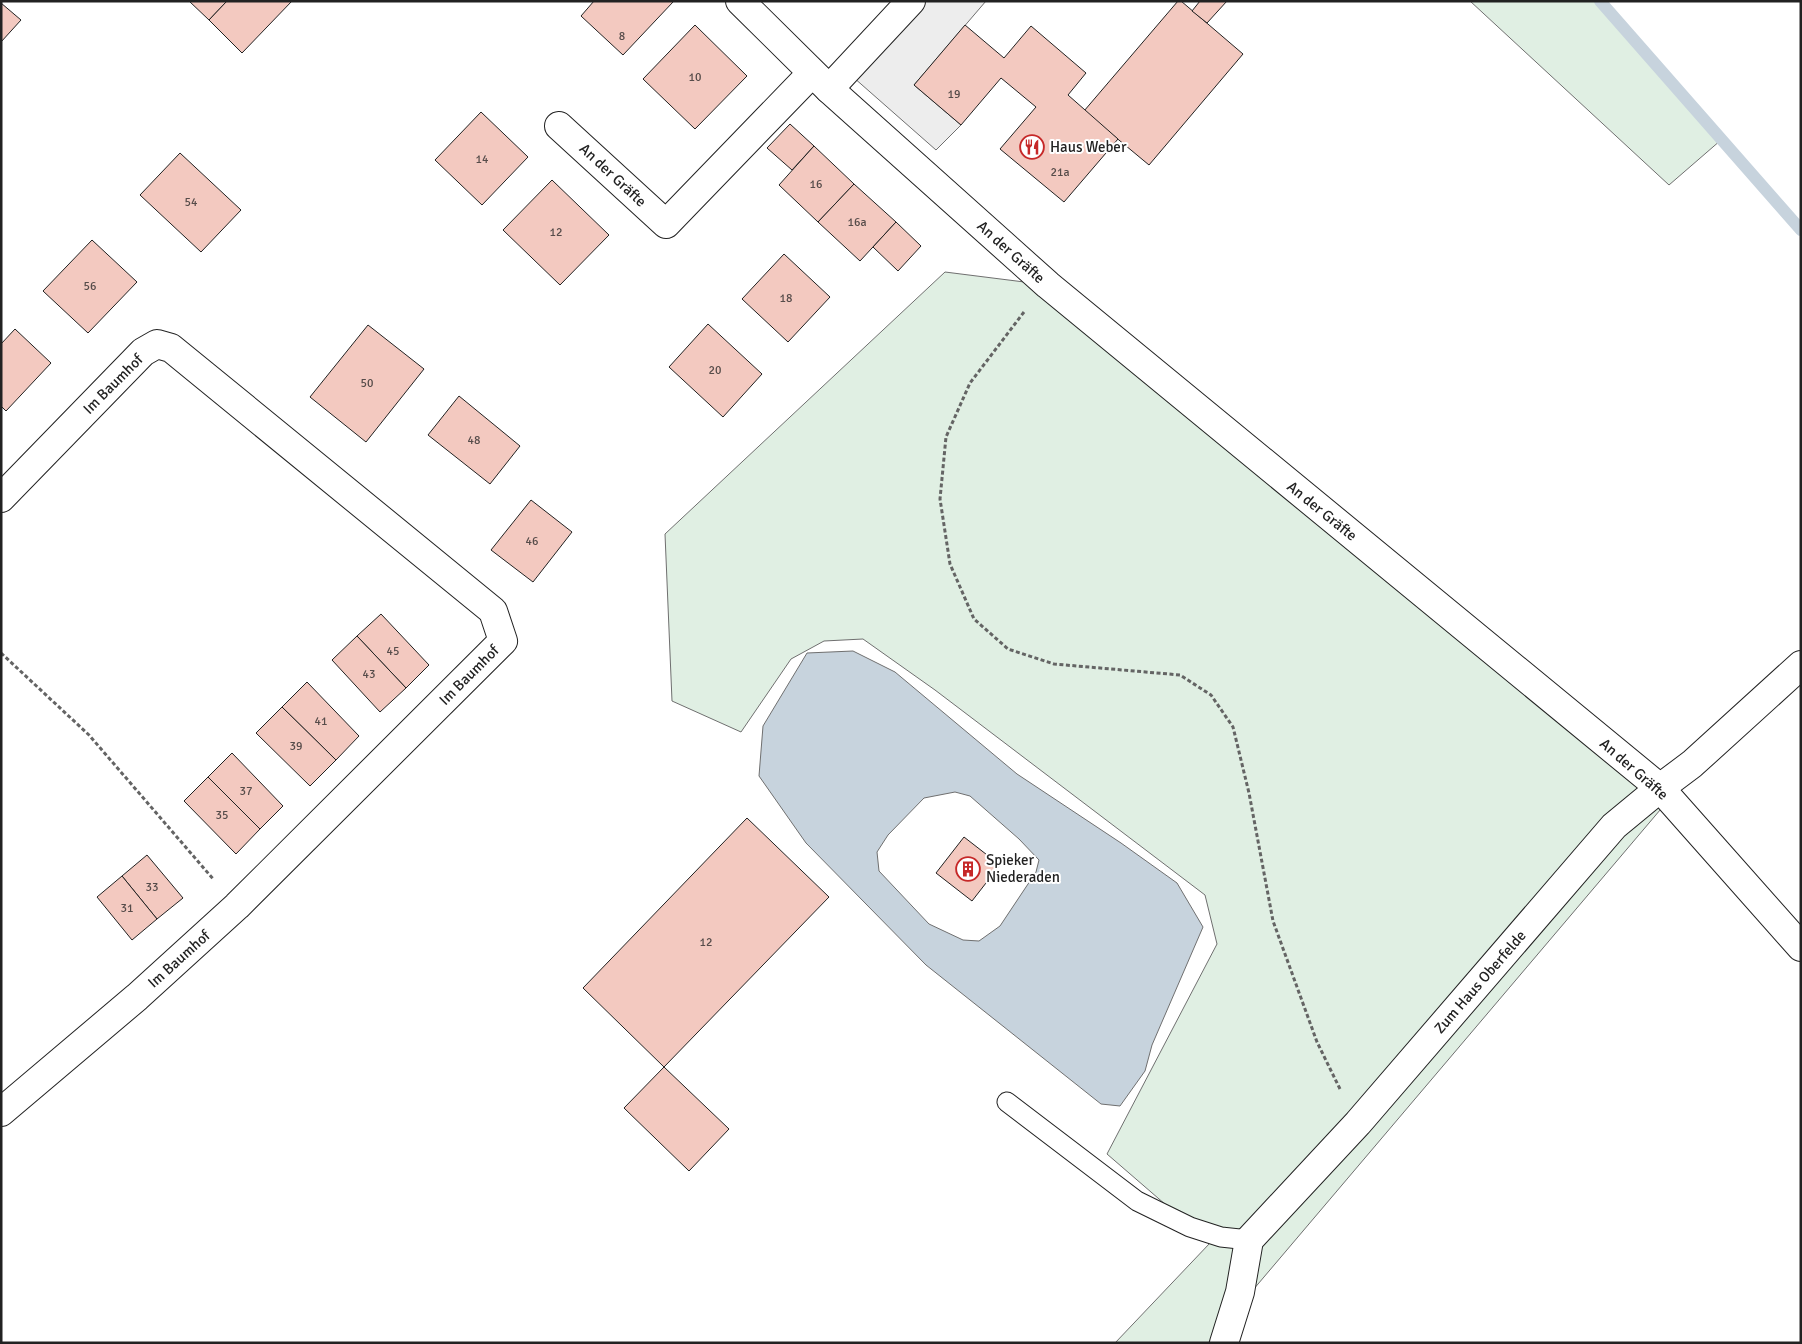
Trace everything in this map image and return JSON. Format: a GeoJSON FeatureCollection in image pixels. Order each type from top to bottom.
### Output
{"type":"FeatureCollection","features":[{"type":"Feature","properties":{"kind":"street","name":"An der Gräfte"},"geometry":{"type":"LineString","coordinates":[[740,1],[820,81],[1048,285],[1660,788],[1801,947]]}},
{"type":"Feature","properties":{"kind":"street","name":"An der Gräfte"},"geometry":{"type":"LineString","coordinates":[[559,126],[666,224],[820,81],[911,1]]}},
{"type":"Feature","properties":{"kind":"street","name":"Im Baumhof"},"geometry":{"type":"LineString","coordinates":[[1,498],[143,352],[156,344],[172,348],[494,611],[503,641],[237,906],[137,996],[1,1112]]}},
{"type":"Feature","properties":{"kind":"street","name":"Zum Haus Oberfelde"},"geometry":{"type":"LineString","coordinates":[[1249,1240],[1358,1123],[1614,826],[1692,764],[1801,665]]}},
{"type":"Feature","properties":{"kind":"street"},"geometry":{"type":"LineString","coordinates":[[1224,1343],[1240,1292],[1249,1240]]}},
{"type":"Feature","properties":{"kind":"lane"},"geometry":{"type":"LineString","coordinates":[[1007,1102],[1137,1201],[1198,1230],[1221,1237],[1249,1240]]}},
{"type":"Feature","properties":{"kind":"path"},"geometry":{"type":"LineString","coordinates":[[1014,324],[970,383],[946,437],[940,499],[950,564],[974,619],[1008,649],[1054,664],[1180,675],[1211,695],[1234,727],[1249,793],[1273,921],[1317,1042],[1358,1123]]}},
{"type":"Feature","properties":{"kind":"path"},"geometry":{"type":"LineString","coordinates":[[1,653],[89,735],[237,906]]}},
{"type":"Feature","properties":{"kind":"green space"},"geometry":{"type":"Polygon","coordinates":[[[1470,1],[1601,1],[1721,140],[1669,185],[1470,1]]]}},
{"type":"Feature","properties":{"kind":"green space"},"geometry":{"type":"Polygon","coordinates":[[[945,272],[1048,285],[1666,803],[1208,1343],[1115,1343],[1210,1243],[1107,1154],[1217,944],[1205,895],[935,690],[863,639],[824,641],[791,659],[741,732],[672,701],[665,534],[945,272]]]}},
{"type":"Feature","properties":{"kind":"shaded area"},"geometry":{"type":"Polygon","coordinates":[[[924,1],[986,1],[914,85],[961,125],[936,150],[853,77],[924,1]]]}},
{"type":"Feature","properties":{"kind":"shaded area"},"geometry":{"type":"Polygon","coordinates":[[[853,651],[895,672],[1017,774],[1121,843],[1177,883],[1203,927],[1152,1045],[1145,1071],[1120,1106],[1101,1104],[926,965],[806,843],[759,776],[763,726],[807,653],[853,651]],[[955,792],[924,798],[888,835],[877,852],[879,871],[929,924],[963,940],[979,941],[1000,926],[1036,872],[1039,860],[1019,839],[970,796],[955,792]]]}},
{"type":"Feature","properties":{"kind":"building"},"geometry":{"type":"Polygon","coordinates":[[[189,1],[227,1],[209,20],[189,1]]]}},
{"type":"Feature","properties":{"kind":"building"},"geometry":{"type":"Polygon","coordinates":[[[227,1],[292,1],[242,53],[209,20],[227,1]]]}},
{"type":"Feature","properties":{"kind":"building"},"geometry":{"type":"Polygon","coordinates":[[[594,1],[673,2],[623,55],[581,16],[594,1]]]}},
{"type":"Feature","properties":{"kind":"building"},"geometry":{"type":"Polygon","coordinates":[[[1178,1],[1181,1],[1243,54],[1149,165],[1084,111],[1178,1]]]}},
{"type":"Feature","properties":{"kind":"building"},"geometry":{"type":"Polygon","coordinates":[[[1200,1],[1227,1],[1207,23],[1192,11],[1200,1]]]}},
{"type":"Feature","properties":{"kind":"building"},"geometry":{"type":"Polygon","coordinates":[[[1,3],[21,20],[1,42],[1,3]]]}},
{"type":"Feature","properties":{"kind":"building"},"geometry":{"type":"Polygon","coordinates":[[[695,25],[747,76],[695,129],[643,79],[695,25]]]}},
{"type":"Feature","properties":{"kind":"building"},"geometry":{"type":"Polygon","coordinates":[[[965,25],[1004,58],[1031,26],[1086,73],[1068,95],[1118,139],[1064,202],[1000,149],[1036,107],[1001,78],[961,125],[914,85],[965,25]]]}},
{"type":"Feature","properties":{"kind":"building"},"geometry":{"type":"Polygon","coordinates":[[[481,112],[528,157],[482,205],[435,160],[481,112]]]}},
{"type":"Feature","properties":{"kind":"building"},"geometry":{"type":"Polygon","coordinates":[[[790,124],[814,146],[792,170],[767,148],[790,124]]]}},
{"type":"Feature","properties":{"kind":"building"},"geometry":{"type":"Polygon","coordinates":[[[814,146],[854,184],[818,222],[779,185],[814,146]]]}},
{"type":"Feature","properties":{"kind":"building"},"geometry":{"type":"Polygon","coordinates":[[[180,153],[241,210],[201,252],[140,195],[180,153]]]}},
{"type":"Feature","properties":{"kind":"building"},"geometry":{"type":"Polygon","coordinates":[[[552,180],[609,235],[560,285],[503,230],[552,180]]]}},
{"type":"Feature","properties":{"kind":"building"},"geometry":{"type":"Polygon","coordinates":[[[854,184],[896,222],[860,261],[818,222],[854,184]]]}},
{"type":"Feature","properties":{"kind":"building"},"geometry":{"type":"Polygon","coordinates":[[[896,222],[921,246],[898,271],[873,247],[896,222]]]}},
{"type":"Feature","properties":{"kind":"building"},"geometry":{"type":"Polygon","coordinates":[[[92,240],[137,282],[88,333],[43,291],[92,240]]]}},
{"type":"Feature","properties":{"kind":"building"},"geometry":{"type":"Polygon","coordinates":[[[784,254],[830,297],[788,342],[742,299],[784,254]]]}},
{"type":"Feature","properties":{"kind":"building"},"geometry":{"type":"Polygon","coordinates":[[[708,324],[762,374],[723,417],[669,367],[708,324]]]}},
{"type":"Feature","properties":{"kind":"building"},"geometry":{"type":"Polygon","coordinates":[[[368,325],[424,369],[366,442],[310,397],[368,325]]]}},
{"type":"Feature","properties":{"kind":"building"},"geometry":{"type":"Polygon","coordinates":[[[15,329],[51,363],[6,411],[1,406],[1,344],[15,329]]]}},
{"type":"Feature","properties":{"kind":"building"},"geometry":{"type":"Polygon","coordinates":[[[459,396],[520,446],[490,484],[428,435],[459,396]]]}},
{"type":"Feature","properties":{"kind":"building"},"geometry":{"type":"Polygon","coordinates":[[[531,500],[572,532],[533,582],[491,550],[531,500]]]}},
{"type":"Feature","properties":{"kind":"building"},"geometry":{"type":"Polygon","coordinates":[[[381,614],[429,665],[406,688],[357,636],[381,614]]]}},
{"type":"Feature","properties":{"kind":"building"},"geometry":{"type":"Polygon","coordinates":[[[357,636],[406,688],[380,712],[332,660],[357,636]]]}},
{"type":"Feature","properties":{"kind":"building"},"geometry":{"type":"Polygon","coordinates":[[[307,682],[359,736],[336,760],[282,707],[307,682]]]}},
{"type":"Feature","properties":{"kind":"building"},"geometry":{"type":"Polygon","coordinates":[[[282,707],[336,760],[310,786],[256,733],[282,707]]]}},
{"type":"Feature","properties":{"kind":"building"},"geometry":{"type":"Polygon","coordinates":[[[232,753],[283,806],[260,829],[208,777],[232,753]]]}},
{"type":"Feature","properties":{"kind":"building"},"geometry":{"type":"Polygon","coordinates":[[[208,777],[260,829],[236,854],[184,801],[208,777]]]}},
{"type":"Feature","properties":{"kind":"building"},"geometry":{"type":"Polygon","coordinates":[[[747,818],[829,897],[664,1067],[583,988],[747,818]]]}},
{"type":"Feature","properties":{"kind":"building","name":"Spieker Niederaden"},"geometry":{"type":"Polygon","coordinates":[[[964,837],[1000,865],[972,901],[936,873],[964,837]]]}},
{"type":"Feature","properties":{"kind":"building"},"geometry":{"type":"Polygon","coordinates":[[[147,855],[183,898],[157,919],[122,876],[147,855]]]}},
{"type":"Feature","properties":{"kind":"building"},"geometry":{"type":"Polygon","coordinates":[[[122,876],[157,919],[132,940],[97,897],[122,876]]]}},
{"type":"Feature","properties":{"kind":"building"},"geometry":{"type":"Polygon","coordinates":[[[664,1067],[729,1129],[689,1171],[624,1108],[664,1067]]]}},
{"type":"Feature","properties":{"kind":"waterway"},"geometry":{"type":"LineString","coordinates":[[1600,1],[1801,230]]}},
{"type":"Feature","properties":{"kind":"place","name":"Haus Weber"},"geometry":{"type":"Point","coordinates":[1032,147]}},
{"type":"Feature","properties":{"kind":"place","name":"Spieker Niederaden"},"geometry":{"type":"Point","coordinates":[968,869]}}]}
